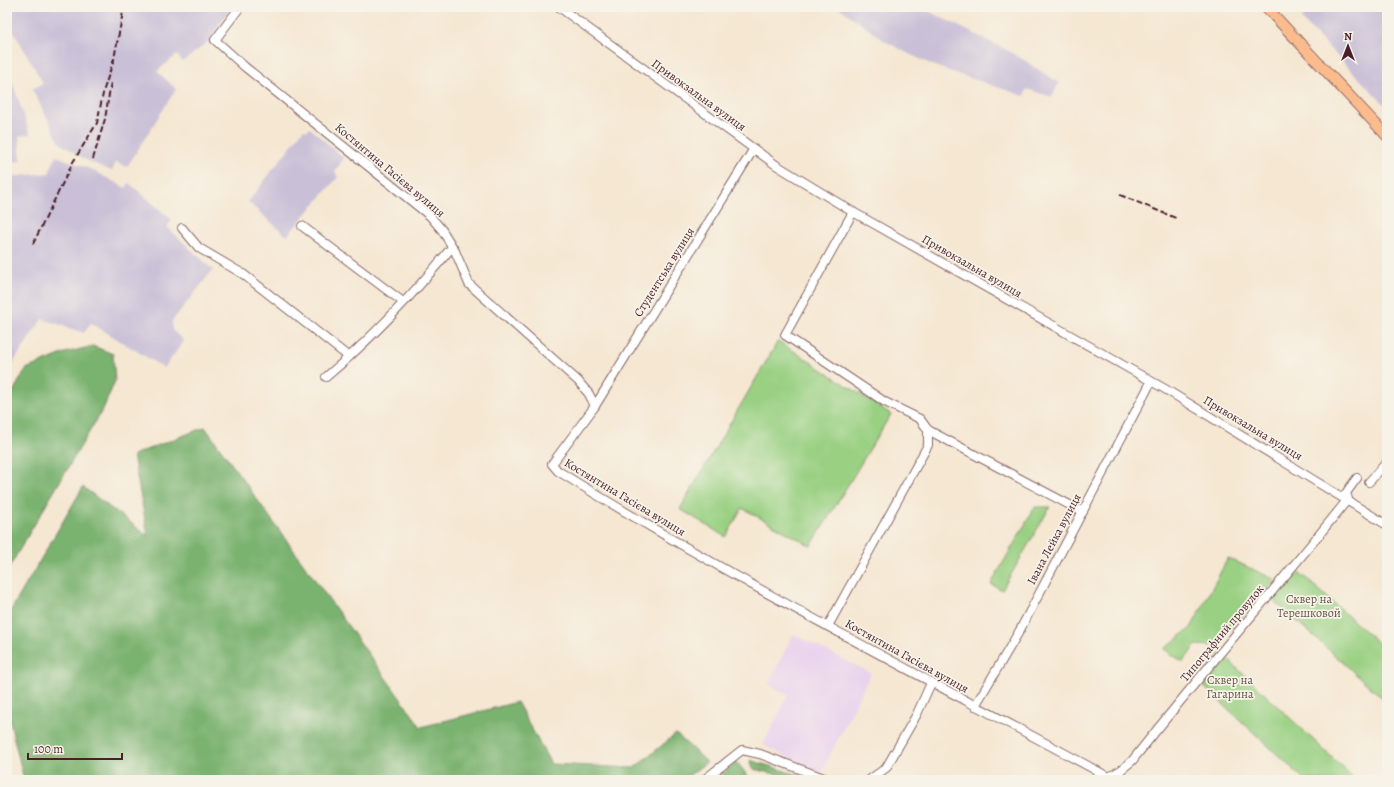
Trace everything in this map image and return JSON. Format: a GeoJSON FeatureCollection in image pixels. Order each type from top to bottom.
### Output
{"type":"FeatureCollection","features":[{"type":"Feature","properties":{"kind":"main road"},"geometry":{"type":"LineString","coordinates":[[1266,7],[1387,136]]}},
{"type":"Feature","properties":{"kind":"street","name":"Костянтина Гасієва вулиця"},"geometry":{"type":"LineString","coordinates":[[240,7],[216,40],[245,67],[430,216],[442,230],[452,247],[469,284],[578,381],[589,394],[595,406],[552,464],[558,471],[660,533],[932,683],[1112,778]]}},
{"type":"Feature","properties":{"kind":"street","name":"Привокзальна вулиця"},"geometry":{"type":"LineString","coordinates":[[559,7],[753,150],[853,212],[1152,382],[1348,499],[1387,525]]}},
{"type":"Feature","properties":{"kind":"street","name":"Студентська вулиця"},"geometry":{"type":"LineString","coordinates":[[595,406],[753,150]]}},
{"type":"Feature","properties":{"kind":"street"},"geometry":{"type":"LineString","coordinates":[[853,212],[785,335],[885,402],[920,420],[928,430],[1082,512]]}},
{"type":"Feature","properties":{"kind":"street"},"geometry":{"type":"LineString","coordinates":[[302,226],[403,302]]}},
{"type":"Feature","properties":{"kind":"street"},"geometry":{"type":"LineString","coordinates":[[182,228],[199,248],[243,274],[349,357]]}},
{"type":"Feature","properties":{"kind":"street"},"geometry":{"type":"LineString","coordinates":[[326,377],[349,357],[403,302],[435,268],[452,247]]}},
{"type":"Feature","properties":{"kind":"street","name":"Івана Лейка вулиця"},"geometry":{"type":"LineString","coordinates":[[975,706],[1020,630],[1152,382]]}},
{"type":"Feature","properties":{"kind":"street"},"geometry":{"type":"LineString","coordinates":[[828,626],[928,445],[928,430]]}},
{"type":"Feature","properties":{"kind":"street"},"geometry":{"type":"LineString","coordinates":[[1369,482],[1387,462]]}},
{"type":"Feature","properties":{"kind":"street","name":"Типографний провулок"},"geometry":{"type":"LineString","coordinates":[[1112,778],[1132,761],[1226,645],[1296,565],[1348,499],[1346,493],[1357,478]]}},
{"type":"Feature","properties":{"kind":"street"},"geometry":{"type":"LineString","coordinates":[[869,780],[886,768],[917,714],[932,683]]}},
{"type":"Feature","properties":{"kind":"street"},"geometry":{"type":"LineString","coordinates":[[704,780],[742,750],[786,763],[829,780]]}},
{"type":"Feature","properties":{"kind":"shaded area"},"geometry":{"type":"Polygon","coordinates":[[[7,7],[231,7],[210,40],[183,62],[177,55],[157,71],[176,89],[127,167],[116,162],[112,171],[86,160],[60,143],[32,89],[43,83],[7,20],[7,7]]]}},
{"type":"Feature","properties":{"kind":"shaded area"},"geometry":{"type":"Polygon","coordinates":[[[838,7],[920,7],[1013,53],[1059,83],[1052,97],[1027,89],[1024,96],[937,67],[885,41],[838,7]]]}},
{"type":"Feature","properties":{"kind":"shaded area"},"geometry":{"type":"Polygon","coordinates":[[[1314,7],[1387,7],[1387,107],[1301,19],[1314,7]]]}},
{"type":"Feature","properties":{"kind":"shaded area"},"geometry":{"type":"Polygon","coordinates":[[[7,75],[10,76],[30,134],[19,136],[21,161],[7,162],[7,75]]]}},
{"type":"Feature","properties":{"kind":"shaded area"},"geometry":{"type":"Polygon","coordinates":[[[310,128],[344,158],[335,171],[338,177],[287,236],[248,202],[304,129],[307,131],[310,128]]]}},
{"type":"Feature","properties":{"kind":"shaded area"},"geometry":{"type":"Polygon","coordinates":[[[56,156],[90,169],[126,188],[129,183],[172,220],[167,227],[213,270],[172,321],[172,330],[184,341],[164,368],[91,323],[84,333],[42,319],[7,372],[7,179],[8,177],[49,173],[56,156]]]}},
{"type":"Feature","properties":{"kind":"shaded area"},"geometry":{"type":"Polygon","coordinates":[[[793,634],[871,673],[821,773],[763,745],[788,695],[768,684],[793,634]]]}},
{"type":"Feature","properties":{"kind":"green space"},"geometry":{"type":"Polygon","coordinates":[[[778,341],[891,414],[811,546],[742,508],[726,537],[680,509],[778,341]]]}},
{"type":"Feature","properties":{"kind":"green space"},"geometry":{"type":"Polygon","coordinates":[[[93,346],[113,354],[115,381],[104,407],[7,571],[7,402],[26,369],[65,353],[93,346]]]}},
{"type":"Feature","properties":{"kind":"green space"},"geometry":{"type":"Polygon","coordinates":[[[205,427],[421,727],[517,702],[551,764],[634,768],[676,734],[707,762],[683,780],[24,780],[7,710],[7,617],[83,487],[148,536],[133,455],[205,427]]]}},
{"type":"Feature","properties":{"kind":"green space"},"geometry":{"type":"Polygon","coordinates":[[[1035,507],[1050,507],[1002,590],[991,584],[1035,507]]]}},
{"type":"Feature","properties":{"kind":"green space"},"geometry":{"type":"Polygon","coordinates":[[[1228,558],[1276,580],[1213,646],[1196,645],[1183,662],[1164,649],[1191,628],[1228,558]]]}},
{"type":"Feature","properties":{"kind":"green space","name":"Сквер на Терешковой"},"geometry":{"type":"Polygon","coordinates":[[[1299,572],[1387,651],[1387,702],[1272,599],[1299,572]]]}},
{"type":"Feature","properties":{"kind":"green space","name":"Сквер на Гагарина"},"geometry":{"type":"Polygon","coordinates":[[[1221,653],[1356,780],[1305,780],[1199,682],[1221,653]]]}},
{"type":"Feature","properties":{"kind":"green space"},"geometry":{"type":"Polygon","coordinates":[[[750,760],[812,780],[787,780],[783,776],[753,769],[750,760]]]}},
{"type":"Feature","properties":{"kind":"green space"},"geometry":{"type":"Polygon","coordinates":[[[736,761],[748,776],[740,780],[717,780],[736,761]]]}},
{"type":"Feature","properties":{"kind":"railway"},"geometry":{"type":"LineString","coordinates":[[113,64],[124,7]]}},
{"type":"Feature","properties":{"kind":"railway"},"geometry":{"type":"LineString","coordinates":[[33,244],[73,162],[97,123],[104,89],[114,59]]}},
{"type":"Feature","properties":{"kind":"railway"},"geometry":{"type":"LineString","coordinates":[[93,159],[105,119],[111,82]]}},
{"type":"Feature","properties":{"kind":"railway"},"geometry":{"type":"LineString","coordinates":[[1120,195],[1178,219]]}}]}
